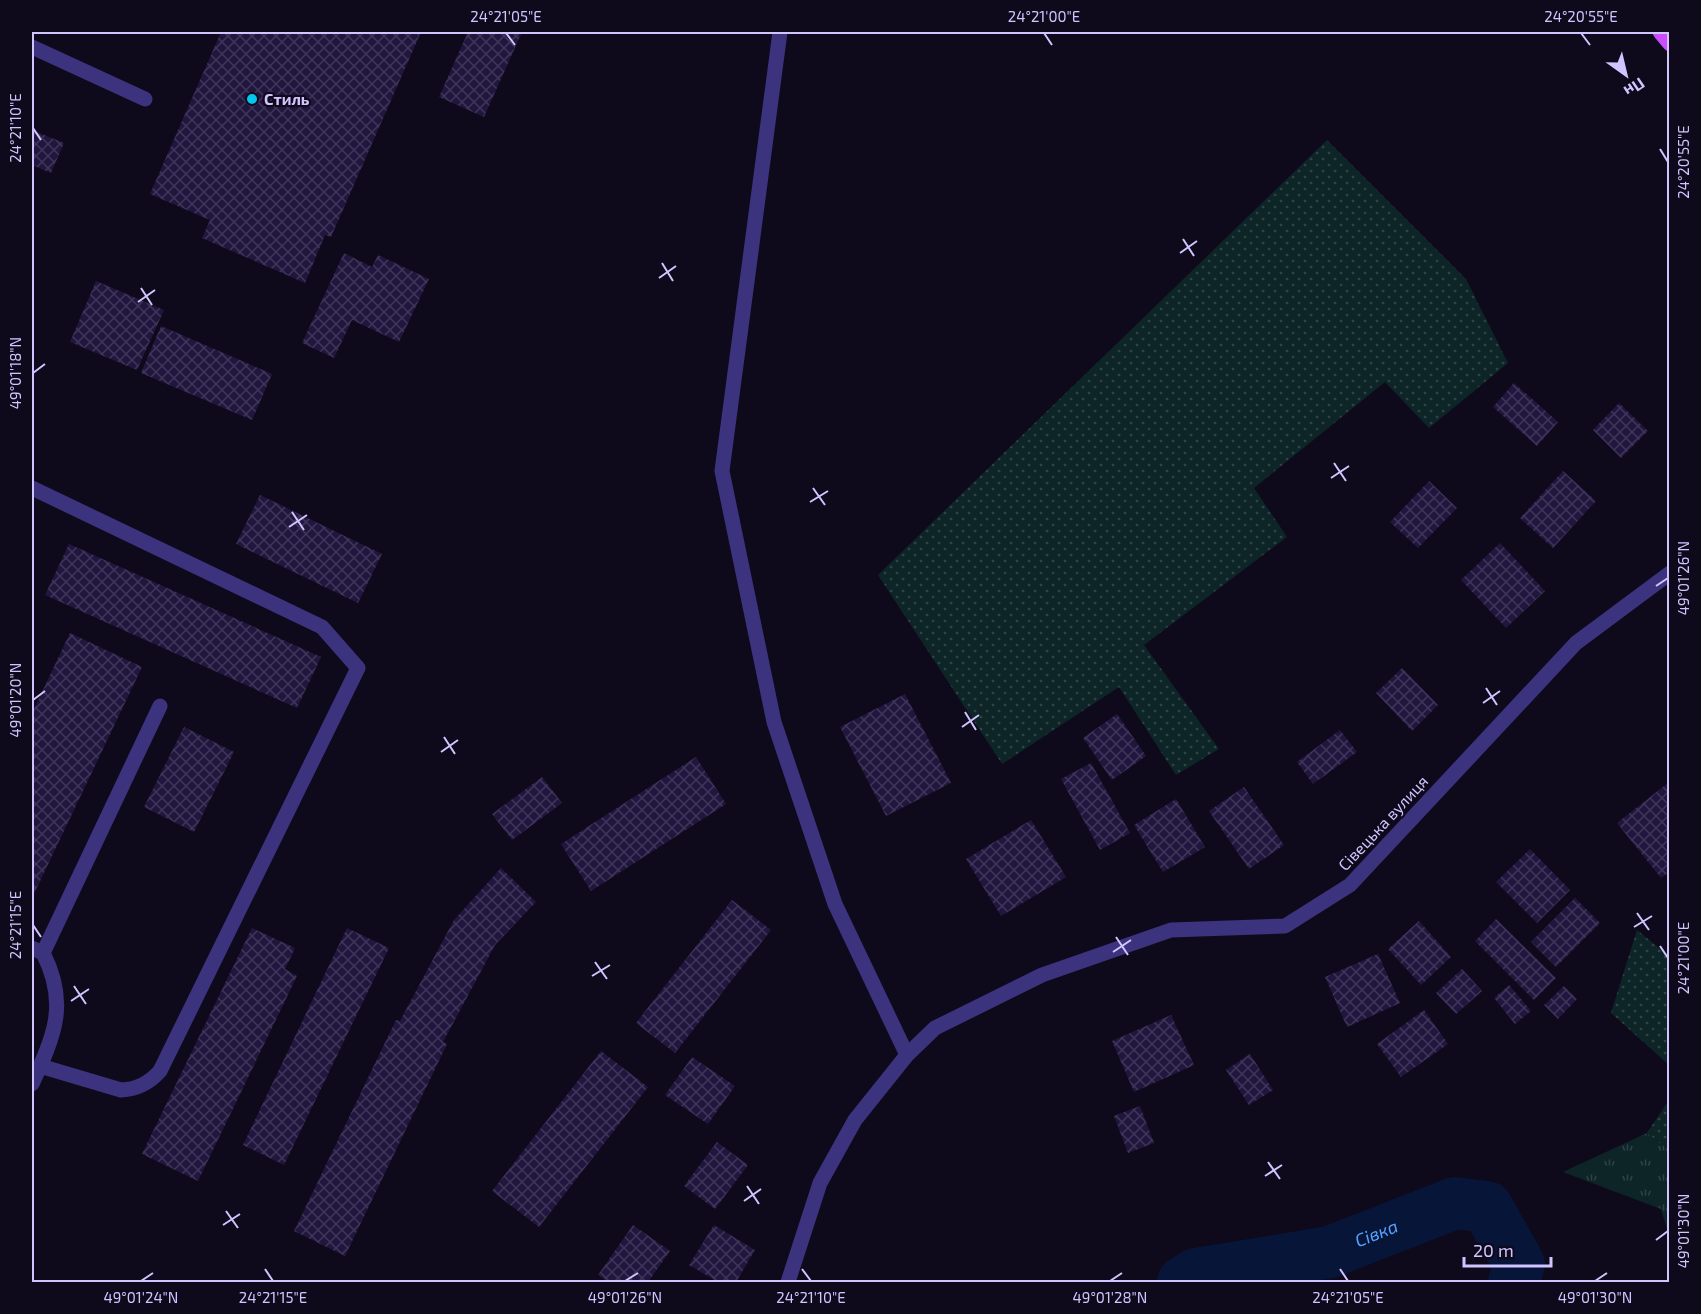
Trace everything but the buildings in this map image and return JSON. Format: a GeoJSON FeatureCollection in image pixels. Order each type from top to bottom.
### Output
{"type":"FeatureCollection","features":[{"type":"Feature","properties":{"kind":"main road"},"geometry":{"type":"LineString","coordinates":[[1660,32],[1670,44]]}},
{"type":"Feature","properties":{"kind":"street"},"geometry":{"type":"LineString","coordinates":[[780,32],[722,471],[774,722],[835,904],[907,1054]]}},
{"type":"Feature","properties":{"kind":"street"},"geometry":{"type":"LineString","coordinates":[[32,47],[145,99]]}},
{"type":"Feature","properties":{"kind":"street"},"geometry":{"type":"LineString","coordinates":[[32,488],[322,627],[358,668],[160,1071],[143,1086],[121,1090],[40,1066]]}},
{"type":"Feature","properties":{"kind":"street","name":"Сівецька вулиця"},"geometry":{"type":"LineString","coordinates":[[788,1282],[820,1183],[855,1120],[907,1054],[935,1028],[1042,975],[1171,930],[1285,926],[1350,885],[1576,643],[1670,573]]}},
{"type":"Feature","properties":{"kind":"street"},"geometry":{"type":"LineString","coordinates":[[32,1084],[56,1027],[58,1008],[57,989],[52,970],[37,951],[160,706]]}},
{"type":"Feature","properties":{"kind":"green space"},"geometry":{"type":"Polygon","coordinates":[[[1327,140],[1466,279],[1508,363],[1429,428],[1385,382],[1254,488],[1287,537],[1144,645],[1219,749],[1176,775],[1119,687],[1002,764],[878,575],[1327,140]]]}},
{"type":"Feature","properties":{"kind":"green space"},"geometry":{"type":"Polygon","coordinates":[[[1637,930],[1669,956],[1669,1065],[1611,1013],[1637,930]]]}},
{"type":"Feature","properties":{"kind":"green space"},"geometry":{"type":"Polygon","coordinates":[[[1669,1100],[1669,1150],[1647,1133],[1669,1100]]]}},
{"type":"Feature","properties":{"kind":"green space"},"geometry":{"type":"Polygon","coordinates":[[[1647,1133],[1669,1150],[1669,1235],[1661,1209],[1563,1172],[1647,1133]]]}},
{"type":"Feature","properties":{"kind":"waterway","name":"Сівка"},"geometry":{"type":"LineString","coordinates":[[1183,1282],[1196,1274],[1330,1252],[1455,1203],[1487,1207],[1519,1264],[1514,1282]]}},
{"type":"Feature","properties":{"kind":"place","name":"Стиль"},"geometry":{"type":"Point","coordinates":[252,99]}}]}
